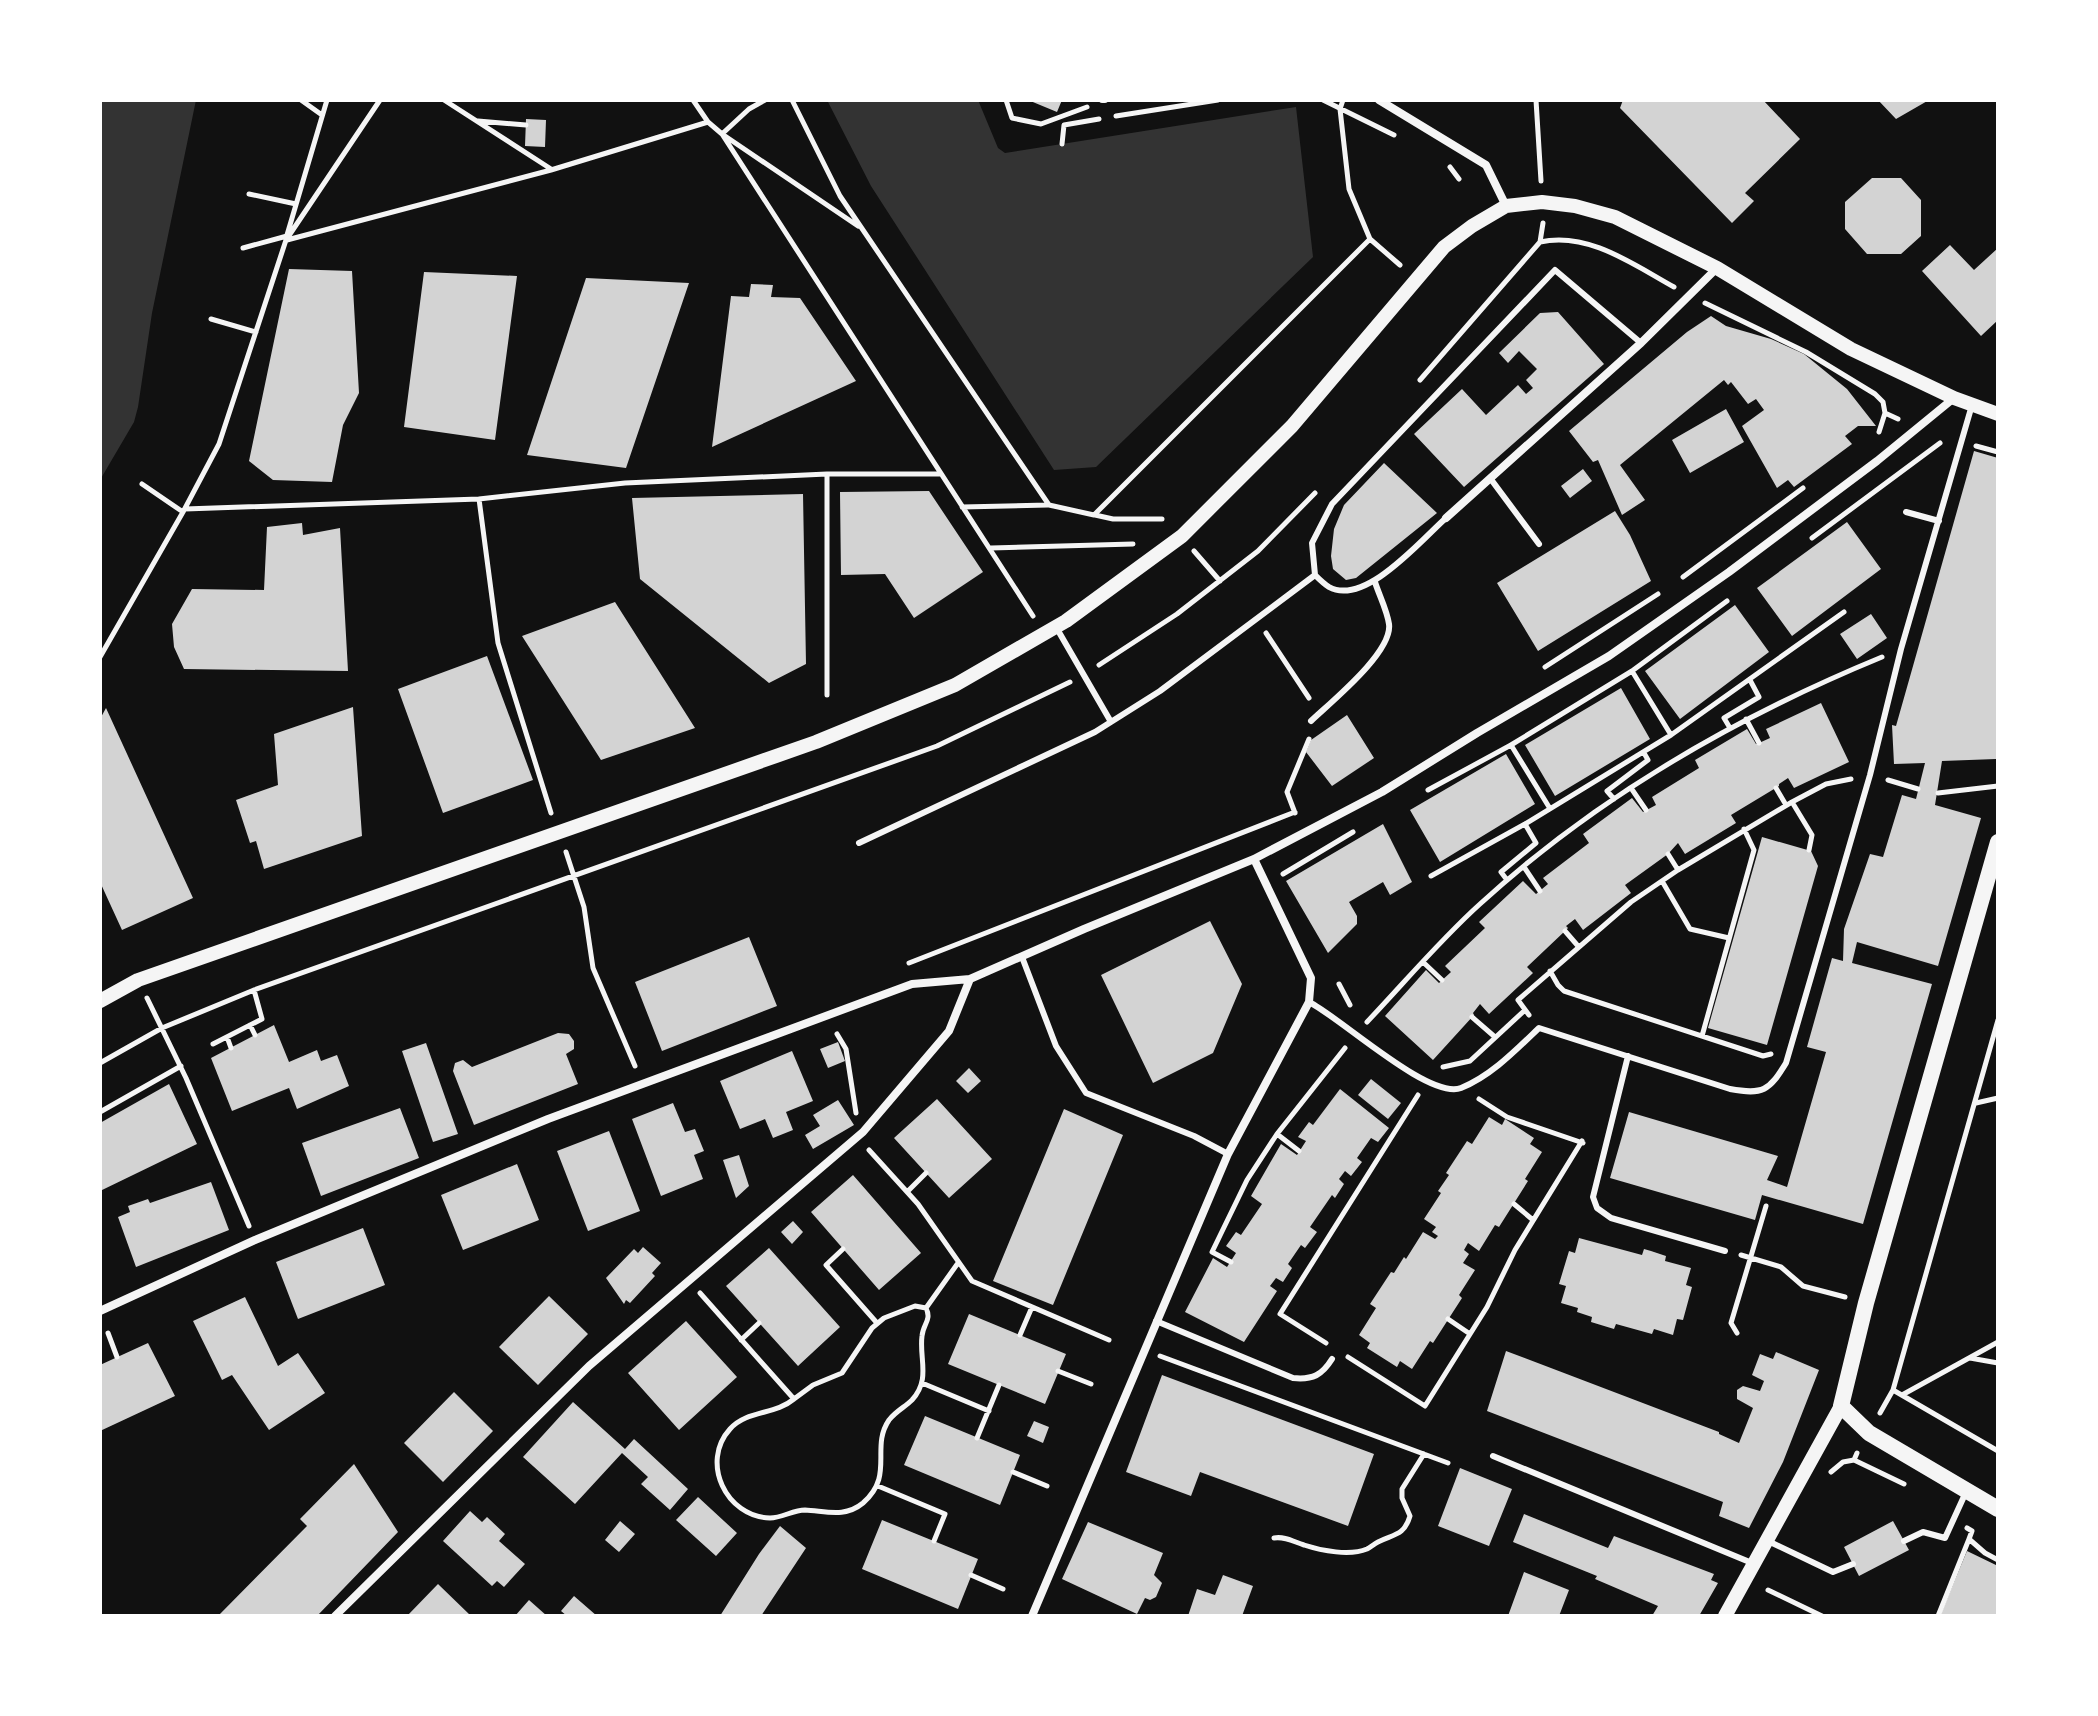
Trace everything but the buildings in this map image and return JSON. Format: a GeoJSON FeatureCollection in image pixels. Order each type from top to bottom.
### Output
{"type":"FeatureCollection","features":[{"type":"Feature","properties":{"kind":"main road"},"geometry":{"type":"LineString","coordinates":[[1998,842],[1866,1303],[1841,1406],[1869,1433],[1998,1509]]}},
{"type":"Feature","properties":{"kind":"street"},"geometry":{"type":"LineString","coordinates":[[1379,100],[1486,165],[1506,206]]}},
{"type":"Feature","properties":{"kind":"street"},"geometry":{"type":"LineString","coordinates":[[100,1001],[152,974],[816,742],[955,685],[1056,627],[1182,536],[1292,426],[1444,247],[1506,206],[1542,202],[1575,206],[1615,217],[1717,268],[1851,349],[1954,398],[1998,414]]}},
{"type":"Feature","properties":{"kind":"street"},"geometry":{"type":"LineString","coordinates":[[1446,518],[1641,343],[1717,268]]}},
{"type":"Feature","properties":{"kind":"street"},"geometry":{"type":"LineString","coordinates":[[100,1311],[255,1240],[548,1119],[912,984],[970,979],[1254,859],[1382,792],[1609,656],[1741,563],[1877,461],[1954,398]]}},
{"type":"Feature","properties":{"kind":"street"},"geometry":{"type":"LineString","coordinates":[[1972,405],[1998,400]]}},
{"type":"Feature","properties":{"kind":"street"},"geometry":{"type":"LineString","coordinates":[[1032,1616],[1228,1154],[1309,1002],[1311,978],[1254,859]]}},
{"type":"Feature","properties":{"kind":"street"},"geometry":{"type":"LineString","coordinates":[[335,1616],[589,1366],[858,1137],[949,1031],[970,979]]}},
{"type":"Feature","properties":{"kind":"street"},"geometry":{"type":"LineString","coordinates":[[1725,1616],[1841,1406]]}},
{"type":"Feature","properties":{"kind":"lane"},"geometry":{"type":"LineString","coordinates":[[1446,518],[1375,582],[1352,590],[1331,588],[1315,575],[1312,543],[1332,504],[1555,270],[1641,343]]}},
{"type":"Feature","properties":{"kind":"lane"},"geometry":{"type":"LineString","coordinates":[[1309,1002],[1325,1010],[1403,1068],[1443,1089],[1462,1087],[1502,1062],[1539,1028],[1743,1091],[1755,1093],[1773,1084],[1786,1063],[1870,775],[1901,649],[1972,405]]}},
{"type":"Feature","properties":{"kind":"lane"},"geometry":{"type":"LineString","coordinates":[[1490,478],[1539,544]]}},
{"type":"Feature","properties":{"kind":"lane"},"geometry":{"type":"LineString","coordinates":[[1906,512],[1939,521]]}},
{"type":"Feature","properties":{"kind":"lane"},"geometry":{"type":"LineString","coordinates":[[859,843],[1095,732],[1160,691],[1315,575]]}},
{"type":"Feature","properties":{"kind":"lane"},"geometry":{"type":"LineString","coordinates":[[1311,721],[1379,653],[1390,627],[1375,582]]}},
{"type":"Feature","properties":{"kind":"lane"},"geometry":{"type":"LineString","coordinates":[[1056,627],[1111,722]]}},
{"type":"Feature","properties":{"kind":"lane"},"geometry":{"type":"LineString","coordinates":[[1022,957],[1056,1046],[1086,1093],[1194,1136],[1228,1154]]}},
{"type":"Feature","properties":{"kind":"lane"},"geometry":{"type":"LineString","coordinates":[[1628,1056],[1598,1169],[1593,1197],[1597,1208],[1611,1218],[1725,1251]]}},
{"type":"Feature","properties":{"kind":"lane"},"geometry":{"type":"LineString","coordinates":[[1156,1321],[1293,1378],[1308,1380],[1323,1372],[1332,1359]]}},
{"type":"Feature","properties":{"kind":"lane"},"geometry":{"type":"LineString","coordinates":[[1493,1456],[1755,1564]]}},
{"type":"Feature","properties":{"kind":"lane"},"geometry":{"type":"LineString","coordinates":[[1904,1541],[1923,1532],[1945,1538],[1966,1492]]}},
{"type":"Feature","properties":{"kind":"lane"},"geometry":{"type":"LineString","coordinates":[[1768,1541],[1833,1572],[1853,1564]]}},
{"type":"Feature","properties":{"kind":"path"},"geometry":{"type":"LineString","coordinates":[[301,100],[322,115]]}},
{"type":"Feature","properties":{"kind":"path"},"geometry":{"type":"LineString","coordinates":[[100,657],[219,444],[327,100]]}},
{"type":"Feature","properties":{"kind":"path"},"geometry":{"type":"LineString","coordinates":[[286,238],[380,100]]}},
{"type":"Feature","properties":{"kind":"path"},"geometry":{"type":"LineString","coordinates":[[444,100],[551,170]]}},
{"type":"Feature","properties":{"kind":"path"},"geometry":{"type":"LineString","coordinates":[[693,100],[708,122],[722,134],[862,228]]}},
{"type":"Feature","properties":{"kind":"path"},"geometry":{"type":"LineString","coordinates":[[722,134],[749,109],[765,100]]}},
{"type":"Feature","properties":{"kind":"path"},"geometry":{"type":"LineString","coordinates":[[792,100],[840,196],[1049,505]]}},
{"type":"Feature","properties":{"kind":"path"},"geometry":{"type":"LineString","coordinates":[[1006,100],[1012,118],[1041,124],[1103,100]]}},
{"type":"Feature","properties":{"kind":"path"},"geometry":{"type":"LineString","coordinates":[[1062,144],[1064,125],[1218,100]]}},
{"type":"Feature","properties":{"kind":"path"},"geometry":{"type":"LineString","coordinates":[[1323,100],[1405,140]]}},
{"type":"Feature","properties":{"kind":"path"},"geometry":{"type":"LineString","coordinates":[[1343,100],[1340,109],[1349,189],[1370,239],[1400,265]]}},
{"type":"Feature","properties":{"kind":"path"},"geometry":{"type":"LineString","coordinates":[[1536,100],[1542,202]]}},
{"type":"Feature","properties":{"kind":"path"},"geometry":{"type":"LineString","coordinates":[[477,121],[526,125]]}},
{"type":"Feature","properties":{"kind":"path"},"geometry":{"type":"LineString","coordinates":[[243,248],[551,170],[708,122]]}},
{"type":"Feature","properties":{"kind":"path"},"geometry":{"type":"LineString","coordinates":[[722,134],[1034,618]]}},
{"type":"Feature","properties":{"kind":"path"},"geometry":{"type":"LineString","coordinates":[[1444,159],[1459,179]]}},
{"type":"Feature","properties":{"kind":"path"},"geometry":{"type":"LineString","coordinates":[[249,194],[296,204]]}},
{"type":"Feature","properties":{"kind":"path"},"geometry":{"type":"LineString","coordinates":[[1540,242],[1555,238],[1570,239],[1613,253],[1691,296],[1806,352],[1883,402],[1885,413],[1879,433],[1867,441]]}},
{"type":"Feature","properties":{"kind":"path"},"geometry":{"type":"LineString","coordinates":[[1094,515],[1370,239]]}},
{"type":"Feature","properties":{"kind":"path"},"geometry":{"type":"LineString","coordinates":[[211,319],[256,332]]}},
{"type":"Feature","properties":{"kind":"path"},"geometry":{"type":"LineString","coordinates":[[1885,413],[1915,429]]}},
{"type":"Feature","properties":{"kind":"path"},"geometry":{"type":"LineString","coordinates":[[142,484],[184,511],[479,499],[625,483],[827,474],[941,474]]}},
{"type":"Feature","properties":{"kind":"path"},"geometry":{"type":"LineString","coordinates":[[827,474],[827,695]]}},
{"type":"Feature","properties":{"kind":"path"},"geometry":{"type":"LineString","coordinates":[[1678,581],[1810,483]]}},
{"type":"Feature","properties":{"kind":"path"},"geometry":{"type":"LineString","coordinates":[[479,499],[498,643],[548,804]]}},
{"type":"Feature","properties":{"kind":"path"},"geometry":{"type":"LineString","coordinates":[[962,507],[1049,505],[1113,519],[1162,519]]}},
{"type":"Feature","properties":{"kind":"path"},"geometry":{"type":"LineString","coordinates":[[990,548],[1134,544]]}},
{"type":"Feature","properties":{"kind":"path"},"geometry":{"type":"LineString","coordinates":[[1543,669],[1665,589]]}},
{"type":"Feature","properties":{"kind":"path"},"geometry":{"type":"LineString","coordinates":[[1431,876],[1644,753],[1844,612]]}},
{"type":"Feature","properties":{"kind":"path"},"geometry":{"type":"LineString","coordinates":[[1257,618],[1305,692]]}},
{"type":"Feature","properties":{"kind":"path"},"geometry":{"type":"LineString","coordinates":[[1231,1262],[1212,1252],[1247,1180],[1277,1134],[1356,1034],[1476,907],[1507,880],[1631,788],[1730,728],[1810,686],[1901,649]]}},
{"type":"Feature","properties":{"kind":"path"},"geometry":{"type":"LineString","coordinates":[[1632,671],[1671,735]]}},
{"type":"Feature","properties":{"kind":"path"},"geometry":{"type":"LineString","coordinates":[[1730,728],[1724,718],[1759,697],[1750,680]]}},
{"type":"Feature","properties":{"kind":"path"},"geometry":{"type":"LineString","coordinates":[[1746,719],[1759,743]]}},
{"type":"Feature","properties":{"kind":"path"},"geometry":{"type":"LineString","coordinates":[[1295,813],[1287,792],[1310,736]]}},
{"type":"Feature","properties":{"kind":"path"},"geometry":{"type":"LineString","coordinates":[[1511,745],[1549,807]]}},
{"type":"Feature","properties":{"kind":"path"},"geometry":{"type":"LineString","coordinates":[[1614,799],[1607,791],[1648,760],[1644,753]]}},
{"type":"Feature","properties":{"kind":"path"},"geometry":{"type":"LineString","coordinates":[[1539,1028],[1518,1000],[1631,902],[1678,870],[1826,784],[1870,775],[1918,789]]}},
{"type":"Feature","properties":{"kind":"path"},"geometry":{"type":"LineString","coordinates":[[1848,793],[1853,778]]}},
{"type":"Feature","properties":{"kind":"path"},"geometry":{"type":"LineString","coordinates":[[1938,793],[1998,786]]}},
{"type":"Feature","properties":{"kind":"path"},"geometry":{"type":"LineString","coordinates":[[1631,788],[1646,810]]}},
{"type":"Feature","properties":{"kind":"path"},"geometry":{"type":"LineString","coordinates":[[1776,788],[1812,835],[1809,850]]}},
{"type":"Feature","properties":{"kind":"path"},"geometry":{"type":"LineString","coordinates":[[907,964],[1307,807]]}},
{"type":"Feature","properties":{"kind":"path"},"geometry":{"type":"LineString","coordinates":[[1507,880],[1501,872],[1536,843],[1525,824]]}},
{"type":"Feature","properties":{"kind":"path"},"geometry":{"type":"LineString","coordinates":[[1702,1036],[1754,850],[1744,829]]}},
{"type":"Feature","properties":{"kind":"path"},"geometry":{"type":"LineString","coordinates":[[1668,854],[1678,870]]}},
{"type":"Feature","properties":{"kind":"path"},"geometry":{"type":"LineString","coordinates":[[1524,867],[1540,891]]}},
{"type":"Feature","properties":{"kind":"path"},"geometry":{"type":"LineString","coordinates":[[575,874],[584,907],[593,968],[631,1058]]}},
{"type":"Feature","properties":{"kind":"path"},"geometry":{"type":"LineString","coordinates":[[1662,881],[1690,929],[1729,938]]}},
{"type":"Feature","properties":{"kind":"path"},"geometry":{"type":"LineString","coordinates":[[1565,931],[1578,946]]}},
{"type":"Feature","properties":{"kind":"path"},"geometry":{"type":"LineString","coordinates":[[1424,963],[1442,980]]}},
{"type":"Feature","properties":{"kind":"path"},"geometry":{"type":"LineString","coordinates":[[1550,971],[1564,991],[1763,1056],[1771,1055],[1775,1042]]}},
{"type":"Feature","properties":{"kind":"path"},"geometry":{"type":"LineString","coordinates":[[1339,984],[1353,1011]]}},
{"type":"Feature","properties":{"kind":"path"},"geometry":{"type":"LineString","coordinates":[[213,1044],[262,1019],[254,990]]}},
{"type":"Feature","properties":{"kind":"path"},"geometry":{"type":"LineString","coordinates":[[1436,1067],[1470,1061],[1525,1010]]}},
{"type":"Feature","properties":{"kind":"path"},"geometry":{"type":"LineString","coordinates":[[1361,1016],[1379,1030]]}},
{"type":"Feature","properties":{"kind":"path"},"geometry":{"type":"LineString","coordinates":[[1472,1017],[1495,1037]]}},
{"type":"Feature","properties":{"kind":"path"},"geometry":{"type":"LineString","coordinates":[[1854,1460],[1893,1390],[1998,1024]]}},
{"type":"Feature","properties":{"kind":"path"},"geometry":{"type":"LineString","coordinates":[[250,1025],[255,1035]]}},
{"type":"Feature","properties":{"kind":"path"},"geometry":{"type":"LineString","coordinates":[[162,1028],[255,1240]]}},
{"type":"Feature","properties":{"kind":"path"},"geometry":{"type":"LineString","coordinates":[[837,1034],[846,1049],[859,1123]]}},
{"type":"Feature","properties":{"kind":"path"},"geometry":{"type":"LineString","coordinates":[[227,1037],[231,1048]]}},
{"type":"Feature","properties":{"kind":"path"},"geometry":{"type":"LineString","coordinates":[[635,1068],[645,1065]]}},
{"type":"Feature","properties":{"kind":"path"},"geometry":{"type":"LineString","coordinates":[[100,1112],[181,1066]]}},
{"type":"Feature","properties":{"kind":"path"},"geometry":{"type":"LineString","coordinates":[[1333,1347],[1280,1314],[1427,1081]]}},
{"type":"Feature","properties":{"kind":"path"},"geometry":{"type":"LineString","coordinates":[[1462,1087],[1507,1117],[1582,1141],[1598,1169]]}},
{"type":"Feature","properties":{"kind":"path"},"geometry":{"type":"LineString","coordinates":[[1975,1104],[1998,1098]]}},
{"type":"Feature","properties":{"kind":"path"},"geometry":{"type":"LineString","coordinates":[[1277,1134],[1299,1151]]}},
{"type":"Feature","properties":{"kind":"path"},"geometry":{"type":"LineString","coordinates":[[858,1137],[907,1192],[972,1281],[1109,1340]]}},
{"type":"Feature","properties":{"kind":"path"},"geometry":{"type":"LineString","coordinates":[[1346,1356],[1425,1406],[1582,1141]]}},
{"type":"Feature","properties":{"kind":"path"},"geometry":{"type":"LineString","coordinates":[[907,1192],[926,1173]]}},
{"type":"Feature","properties":{"kind":"path"},"geometry":{"type":"LineString","coordinates":[[1514,1204],[1533,1220]]}},
{"type":"Feature","properties":{"kind":"path"},"geometry":{"type":"LineString","coordinates":[[1737,1333],[1731,1323],[1766,1206]]}},
{"type":"Feature","properties":{"kind":"path"},"geometry":{"type":"LineString","coordinates":[[235,1231],[261,1221]]}},
{"type":"Feature","properties":{"kind":"path"},"geometry":{"type":"LineString","coordinates":[[843,1249],[826,1265],[877,1323]]}},
{"type":"Feature","properties":{"kind":"path"},"geometry":{"type":"LineString","coordinates":[[1725,1251],[1781,1267],[1803,1286],[1866,1303]]}},
{"type":"Feature","properties":{"kind":"path"},"geometry":{"type":"LineString","coordinates":[[926,1308],[959,1263]]}},
{"type":"Feature","properties":{"kind":"path"},"geometry":{"type":"LineString","coordinates":[[688,1282],[794,1399]]}},
{"type":"Feature","properties":{"kind":"path"},"geometry":{"type":"LineString","coordinates":[[1020,1335],[1032,1307]]}},
{"type":"Feature","properties":{"kind":"path"},"geometry":{"type":"LineString","coordinates":[[907,1308],[926,1308],[929,1318],[922,1336],[925,1364],[922,1383],[913,1399],[896,1411],[886,1426],[882,1435],[878,1486],[858,1506],[835,1513],[805,1510],[770,1518],[743,1511],[727,1496],[718,1476],[717,1463],[721,1442],[727,1432],[755,1414],[783,1408],[813,1385],[842,1373],[877,1323],[891,1313],[907,1308]]}},
{"type":"Feature","properties":{"kind":"path"},"geometry":{"type":"LineString","coordinates":[[1448,1319],[1470,1334]]}},
{"type":"Feature","properties":{"kind":"path"},"geometry":{"type":"LineString","coordinates":[[741,1340],[759,1323]]}},
{"type":"Feature","properties":{"kind":"path"},"geometry":{"type":"LineString","coordinates":[[108,1333],[117,1357]]}},
{"type":"Feature","properties":{"kind":"path"},"geometry":{"type":"LineString","coordinates":[[1902,1395],[1998,1342]]}},
{"type":"Feature","properties":{"kind":"path"},"geometry":{"type":"LineString","coordinates":[[1156,1354],[1448,1463]]}},
{"type":"Feature","properties":{"kind":"path"},"geometry":{"type":"LineString","coordinates":[[1969,1358],[1998,1363]]}},
{"type":"Feature","properties":{"kind":"path"},"geometry":{"type":"LineString","coordinates":[[1058,1371],[1091,1384]]}},
{"type":"Feature","properties":{"kind":"path"},"geometry":{"type":"LineString","coordinates":[[922,1383],[989,1411]]}},
{"type":"Feature","properties":{"kind":"path"},"geometry":{"type":"LineString","coordinates":[[977,1438],[999,1385]]}},
{"type":"Feature","properties":{"kind":"path"},"geometry":{"type":"LineString","coordinates":[[1893,1390],[1998,1451]]}},
{"type":"Feature","properties":{"kind":"path"},"geometry":{"type":"LineString","coordinates":[[1274,1538],[1344,1552],[1367,1550],[1376,1543],[1397,1536],[1403,1532],[1410,1516],[1402,1498],[1402,1489],[1424,1454]]}},
{"type":"Feature","properties":{"kind":"path"},"geometry":{"type":"LineString","coordinates":[[1824,1483],[1843,1462],[1854,1460],[1917,1490]]}},
{"type":"Feature","properties":{"kind":"path"},"geometry":{"type":"LineString","coordinates":[[1013,1472],[1047,1486]]}},
{"type":"Feature","properties":{"kind":"path"},"geometry":{"type":"LineString","coordinates":[[878,1486],[945,1514],[934,1541]]}},
{"type":"Feature","properties":{"kind":"path"},"geometry":{"type":"LineString","coordinates":[[1938,1616],[1969,1539]]}},
{"type":"Feature","properties":{"kind":"path"},"geometry":{"type":"LineString","coordinates":[[1761,1603],[1787,1551]]}},
{"type":"Feature","properties":{"kind":"path"},"geometry":{"type":"LineString","coordinates":[[971,1575],[1003,1589]]}},
{"type":"Feature","properties":{"kind":"path"},"geometry":{"type":"LineString","coordinates":[[1768,1590],[1822,1616]]}},
{"type":"Feature","properties":{"kind":"shaded area"},"geometry":{"type":"Polygon","coordinates":[[[100,100],[196,100],[152,313],[138,407],[134,422],[100,480],[100,100]]]}},
{"type":"Feature","properties":{"kind":"shaded area"},"geometry":{"type":"Polygon","coordinates":[[[827,100],[978,100],[998,148],[1005,153],[1296,107],[1313,257],[1096,467],[1054,470],[871,186],[827,100]]]}}]}
